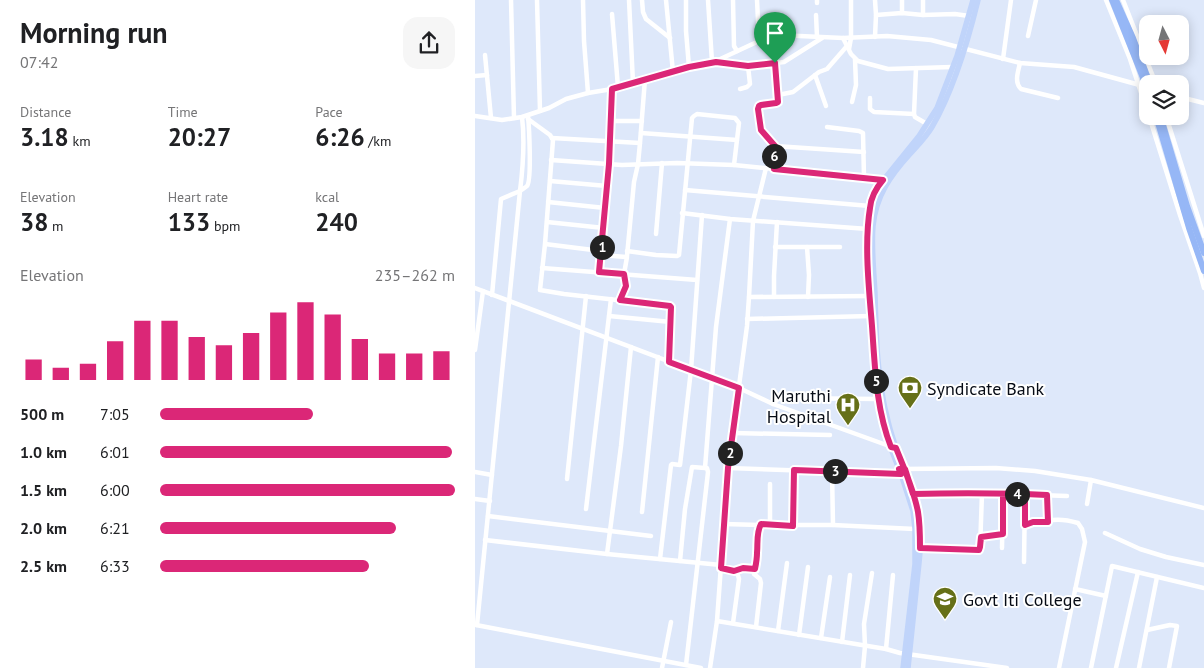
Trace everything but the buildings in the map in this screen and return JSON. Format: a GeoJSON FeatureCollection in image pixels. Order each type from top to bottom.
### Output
{"type":"FeatureCollection","features":[{"type":"Feature","properties":{"kind":"highway"},"geometry":{"type":"LineString","coordinates":[[1118,1],[1133,38],[1143,75]]}},
{"type":"Feature","properties":{"kind":"highway"},"geometry":{"type":"LineString","coordinates":[[1159,125],[1204,253]]}},
{"type":"Feature","properties":{"kind":"highway"},"geometry":{"type":"LineString","coordinates":[[1163,125],[1202,269]]}},
{"type":"Feature","properties":{"kind":"main road"},"geometry":{"type":"LineString","coordinates":[[893,447],[884,431],[878,399],[869,296],[868,229],[870,206],[877,188],[919,136],[937,108],[952,66],[962,48],[973,0]]}},
{"type":"Feature","properties":{"kind":"main road"},"geometry":{"type":"LineString","coordinates":[[908,668],[907,654],[915,564],[915,529],[913,511],[893,447],[881,380],[875,315],[873,227],[879,197],[886,184],[931,129],[942,109],[950,91],[978,0]]}},
{"type":"Feature","properties":{"kind":"main road"},"geometry":{"type":"LineString","coordinates":[[901,471],[913,494],[918,511],[920,548],[907,654],[903,668]]}},
{"type":"Feature","properties":{"kind":"street"},"geometry":{"type":"LineString","coordinates":[[511,0],[514,118]]}},
{"type":"Feature","properties":{"kind":"street"},"geometry":{"type":"LineString","coordinates":[[537,0],[540,111]]}},
{"type":"Feature","properties":{"kind":"street"},"geometry":{"type":"LineString","coordinates":[[583,0],[588,93]]}},
{"type":"Feature","properties":{"kind":"street"},"geometry":{"type":"LineString","coordinates":[[629,0],[633,83]]}},
{"type":"Feature","properties":{"kind":"street"},"geometry":{"type":"LineString","coordinates":[[642,0],[646,19],[670,38]]}},
{"type":"Feature","properties":{"kind":"street"},"geometry":{"type":"LineString","coordinates":[[666,0],[673,72]]}},
{"type":"Feature","properties":{"kind":"street"},"geometry":{"type":"LineString","coordinates":[[686,0],[689,67]]}},
{"type":"Feature","properties":{"kind":"street"},"geometry":{"type":"LineString","coordinates":[[708,0],[714,62]]}},
{"type":"Feature","properties":{"kind":"street"},"geometry":{"type":"LineString","coordinates":[[733,0],[734,46],[737,51]]}},
{"type":"Feature","properties":{"kind":"street"},"geometry":{"type":"LineString","coordinates":[[757,0],[759,41]]}},
{"type":"Feature","properties":{"kind":"street"},"geometry":{"type":"LineString","coordinates":[[778,95],[793,92],[830,66],[848,48],[851,38],[851,0]]}},
{"type":"Feature","properties":{"kind":"street"},"geometry":{"type":"LineString","coordinates":[[875,0],[875,37]]}},
{"type":"Feature","properties":{"kind":"street"},"geometry":{"type":"LineString","coordinates":[[902,0],[902,13]]}},
{"type":"Feature","properties":{"kind":"street"},"geometry":{"type":"LineString","coordinates":[[923,0],[923,15]]}},
{"type":"Feature","properties":{"kind":"street"},"geometry":{"type":"LineString","coordinates":[[1003,59],[1011,0]]}},
{"type":"Feature","properties":{"kind":"street"},"geometry":{"type":"LineString","coordinates":[[1028,36],[1035,0]]}},
{"type":"Feature","properties":{"kind":"street"},"geometry":{"type":"LineString","coordinates":[[1106,0],[1140,75]]}},
{"type":"Feature","properties":{"kind":"street"},"geometry":{"type":"LineString","coordinates":[[1118,1],[1152,75]]}},
{"type":"Feature","properties":{"kind":"street"},"geometry":{"type":"LineString","coordinates":[[876,15],[902,13],[969,16]]}},
{"type":"Feature","properties":{"kind":"street"},"geometry":{"type":"LineString","coordinates":[[612,14],[618,87]]}},
{"type":"Feature","properties":{"kind":"street"},"geometry":{"type":"LineString","coordinates":[[816,15],[817,37]]}},
{"type":"Feature","properties":{"kind":"street"},"geometry":{"type":"LineString","coordinates":[[475,116],[502,120],[526,118],[566,99],[714,62],[759,41],[778,35],[843,38],[887,36],[931,40],[1020,63],[1074,67],[1139,85]]}},
{"type":"Feature","properties":{"kind":"street"},"geometry":{"type":"LineString","coordinates":[[714,62],[748,66],[786,61],[823,37]]}},
{"type":"Feature","properties":{"kind":"street"},"geometry":{"type":"LineString","coordinates":[[843,38],[858,62],[888,69],[952,66]]}},
{"type":"Feature","properties":{"kind":"street"},"geometry":{"type":"LineString","coordinates":[[485,55],[491,118]]}},
{"type":"Feature","properties":{"kind":"street"},"geometry":{"type":"LineString","coordinates":[[852,102],[856,85],[855,59]]}},
{"type":"Feature","properties":{"kind":"street"},"geometry":{"type":"LineString","coordinates":[[774,169],[775,146],[761,130],[758,109],[761,105],[776,103],[778,99],[775,63]]}},
{"type":"Feature","properties":{"kind":"street"},"geometry":{"type":"LineString","coordinates":[[1020,63],[1016,83],[1021,89],[1058,98]]}},
{"type":"Feature","properties":{"kind":"street"},"geometry":{"type":"LineString","coordinates":[[740,89],[750,84],[748,66]]}},
{"type":"Feature","properties":{"kind":"street"},"geometry":{"type":"LineString","coordinates":[[916,68],[914,114],[915,117],[927,124]]}},
{"type":"Feature","properties":{"kind":"street"},"geometry":{"type":"LineString","coordinates":[[475,76],[487,75]]}},
{"type":"Feature","properties":{"kind":"street"},"geometry":{"type":"LineString","coordinates":[[815,75],[826,106]]}},
{"type":"Feature","properties":{"kind":"street"},"geometry":{"type":"LineString","coordinates":[[620,300],[626,286],[624,274],[634,182],[638,164],[645,79]]}},
{"type":"Feature","properties":{"kind":"street"},"geometry":{"type":"LineString","coordinates":[[599,272],[609,164],[612,89]]}},
{"type":"Feature","properties":{"kind":"street"},"geometry":{"type":"LineString","coordinates":[[870,98],[870,109],[874,112],[914,114]]}},
{"type":"Feature","properties":{"kind":"street"},"geometry":{"type":"LineString","coordinates":[[1189,99],[1204,103]]}},
{"type":"Feature","properties":{"kind":"street"},"geometry":{"type":"LineString","coordinates":[[545,244],[601,253],[677,256],[679,255],[692,118],[694,116],[697,114],[735,118],[739,122],[734,165]]}},
{"type":"Feature","properties":{"kind":"street"},"geometry":{"type":"LineString","coordinates":[[526,118],[552,138],[640,144]]}},
{"type":"Feature","properties":{"kind":"street"},"geometry":{"type":"LineString","coordinates":[[526,118],[490,501],[476,625],[701,668]]}},
{"type":"Feature","properties":{"kind":"street"},"geometry":{"type":"LineString","coordinates":[[492,295],[501,199],[527,186],[530,178],[530,131],[526,118]]}},
{"type":"Feature","properties":{"kind":"street"},"geometry":{"type":"LineString","coordinates":[[612,120],[642,121]]}},
{"type":"Feature","properties":{"kind":"street"},"geometry":{"type":"LineString","coordinates":[[1153,125],[1181,191],[1204,236]]}},
{"type":"Feature","properties":{"kind":"street"},"geometry":{"type":"LineString","coordinates":[[1168,125],[1181,191]]}},
{"type":"Feature","properties":{"kind":"street"},"geometry":{"type":"LineString","coordinates":[[827,127],[861,131],[864,136],[864,178]]}},
{"type":"Feature","properties":{"kind":"street"},"geometry":{"type":"LineString","coordinates":[[641,133],[737,140]]}},
{"type":"Feature","properties":{"kind":"street"},"geometry":{"type":"LineString","coordinates":[[552,138],[547,222],[540,290],[670,306],[672,310],[669,362]]}},
{"type":"Feature","properties":{"kind":"street"},"geometry":{"type":"LineString","coordinates":[[775,146],[864,152]]}},
{"type":"Feature","properties":{"kind":"street"},"geometry":{"type":"LineString","coordinates":[[551,160],[622,166],[662,163],[734,165],[883,180]]}},
{"type":"Feature","properties":{"kind":"street"},"geometry":{"type":"LineString","coordinates":[[656,234],[662,163]]}},
{"type":"Feature","properties":{"kind":"street"},"geometry":{"type":"LineString","coordinates":[[710,668],[717,621],[728,468],[747,319],[753,221],[766,168]]}},
{"type":"Feature","properties":{"kind":"street"},"geometry":{"type":"LineString","coordinates":[[550,181],[607,186]]}},
{"type":"Feature","properties":{"kind":"street"},"geometry":{"type":"LineString","coordinates":[[685,190],[870,206]]}},
{"type":"Feature","properties":{"kind":"street"},"geometry":{"type":"LineString","coordinates":[[548,202],[605,208]]}},
{"type":"Feature","properties":{"kind":"street"},"geometry":{"type":"LineString","coordinates":[[682,213],[753,221],[868,229]]}},
{"type":"Feature","properties":{"kind":"street"},"geometry":{"type":"LineString","coordinates":[[680,465],[691,370],[702,215]]}},
{"type":"Feature","properties":{"kind":"street"},"geometry":{"type":"LineString","coordinates":[[686,665],[707,472],[707,468],[705,468],[716,327],[730,219]]}},
{"type":"Feature","properties":{"kind":"street"},"geometry":{"type":"LineString","coordinates":[[547,222],[604,228]]}},
{"type":"Feature","properties":{"kind":"street"},"geometry":{"type":"LineString","coordinates":[[774,297],[777,222]]}},
{"type":"Feature","properties":{"kind":"street"},"geometry":{"type":"LineString","coordinates":[[775,247],[840,247]]}},
{"type":"Feature","properties":{"kind":"street"},"geometry":{"type":"LineString","coordinates":[[807,247],[808,297]]}},
{"type":"Feature","properties":{"kind":"street"},"geometry":{"type":"LineString","coordinates":[[542,268],[697,280]]}},
{"type":"Feature","properties":{"kind":"street"},"geometry":{"type":"LineString","coordinates":[[1202,269],[1204,288]]}},
{"type":"Feature","properties":{"kind":"street"},"geometry":{"type":"LineString","coordinates":[[475,288],[739,388],[773,404],[893,447]]}},
{"type":"Feature","properties":{"kind":"street"},"geometry":{"type":"LineString","coordinates":[[475,350],[483,291]]}},
{"type":"Feature","properties":{"kind":"street"},"geometry":{"type":"LineString","coordinates":[[567,479],[586,296]]}},
{"type":"Feature","properties":{"kind":"street"},"geometry":{"type":"LineString","coordinates":[[749,297],[869,296]]}},
{"type":"Feature","properties":{"kind":"street"},"geometry":{"type":"LineString","coordinates":[[586,509],[611,299]]}},
{"type":"Feature","properties":{"kind":"street"},"geometry":{"type":"LineString","coordinates":[[609,316],[671,322]]}},
{"type":"Feature","properties":{"kind":"street"},"geometry":{"type":"LineString","coordinates":[[747,319],[871,316]]}},
{"type":"Feature","properties":{"kind":"street"},"geometry":{"type":"LineString","coordinates":[[607,554],[631,347]]}},
{"type":"Feature","properties":{"kind":"street"},"geometry":{"type":"LineString","coordinates":[[642,512],[658,357]]}},
{"type":"Feature","properties":{"kind":"street"},"geometry":{"type":"LineString","coordinates":[[773,404],[779,398],[878,399]]}},
{"type":"Feature","properties":{"kind":"street"},"geometry":{"type":"LineString","coordinates":[[733,433],[830,436]]}},
{"type":"Feature","properties":{"kind":"street"},"geometry":{"type":"LineString","coordinates":[[660,559],[671,465],[705,468]]}},
{"type":"Feature","properties":{"kind":"street"},"geometry":{"type":"LineString","coordinates":[[680,561],[691,467]]}},
{"type":"Feature","properties":{"kind":"street"},"geometry":{"type":"LineString","coordinates":[[728,468],[833,471],[996,468],[1035,471],[1091,480],[1204,508]]}},
{"type":"Feature","properties":{"kind":"street"},"geometry":{"type":"LineString","coordinates":[[793,526],[794,470]]}},
{"type":"Feature","properties":{"kind":"street"},"geometry":{"type":"LineString","coordinates":[[833,471],[833,525]]}},
{"type":"Feature","properties":{"kind":"street"},"geometry":{"type":"LineString","coordinates":[[475,472],[492,475]]}},
{"type":"Feature","properties":{"kind":"street"},"geometry":{"type":"LineString","coordinates":[[1087,504],[1091,480]]}},
{"type":"Feature","properties":{"kind":"street"},"geometry":{"type":"LineString","coordinates":[[770,484],[770,525]]}},
{"type":"Feature","properties":{"kind":"street"},"geometry":{"type":"LineString","coordinates":[[920,548],[979,550],[982,493]]}},
{"type":"Feature","properties":{"kind":"street"},"geometry":{"type":"LineString","coordinates":[[913,494],[982,493],[1067,496]]}},
{"type":"Feature","properties":{"kind":"street"},"geometry":{"type":"LineString","coordinates":[[1002,548],[1003,494]]}},
{"type":"Feature","properties":{"kind":"street"},"geometry":{"type":"LineString","coordinates":[[1024,562],[1025,494]]}},
{"type":"Feature","properties":{"kind":"street"},"geometry":{"type":"LineString","coordinates":[[1047,495],[1048,522]]}},
{"type":"Feature","properties":{"kind":"street"},"geometry":{"type":"LineString","coordinates":[[475,499],[490,501]]}},
{"type":"Feature","properties":{"kind":"street"},"geometry":{"type":"LineString","coordinates":[[488,516],[651,536]]}},
{"type":"Feature","properties":{"kind":"street"},"geometry":{"type":"LineString","coordinates":[[1025,525],[1033,522],[1055,520],[1075,522],[1082,529],[1085,548],[1059,668]]}},
{"type":"Feature","properties":{"kind":"street"},"geometry":{"type":"LineString","coordinates":[[724,524],[833,525],[915,529]]}},
{"type":"Feature","properties":{"kind":"street"},"geometry":{"type":"LineString","coordinates":[[756,627],[761,579],[754,574],[760,525]]}},
{"type":"Feature","properties":{"kind":"street"},"geometry":{"type":"LineString","coordinates":[[1105,533],[1140,549],[1204,565]]}},
{"type":"Feature","properties":{"kind":"street"},"geometry":{"type":"LineString","coordinates":[[981,537],[1003,534]]}},
{"type":"Feature","properties":{"kind":"street"},"geometry":{"type":"LineString","coordinates":[[485,540],[697,562],[737,572],[739,579],[733,623]]}},
{"type":"Feature","properties":{"kind":"street"},"geometry":{"type":"LineString","coordinates":[[777,631],[787,563]]}},
{"type":"Feature","properties":{"kind":"street"},"geometry":{"type":"LineString","coordinates":[[1091,668],[1112,566],[1204,588]]}},
{"type":"Feature","properties":{"kind":"street"},"geometry":{"type":"LineString","coordinates":[[799,634],[808,567]]}},
{"type":"Feature","properties":{"kind":"street"},"geometry":{"type":"LineString","coordinates":[[734,571],[743,568],[755,569]]}},
{"type":"Feature","properties":{"kind":"street"},"geometry":{"type":"LineString","coordinates":[[1116,668],[1138,572]]}},
{"type":"Feature","properties":{"kind":"street"},"geometry":{"type":"LineString","coordinates":[[863,668],[864,624],[872,573]]}},
{"type":"Feature","properties":{"kind":"street"},"geometry":{"type":"LineString","coordinates":[[842,642],[850,575]]}},
{"type":"Feature","properties":{"kind":"street"},"geometry":{"type":"LineString","coordinates":[[886,649],[893,575]]}},
{"type":"Feature","properties":{"kind":"street"},"geometry":{"type":"LineString","coordinates":[[821,638],[830,577]]}},
{"type":"Feature","properties":{"kind":"street"},"geometry":{"type":"LineString","coordinates":[[1139,668],[1157,577]]}},
{"type":"Feature","properties":{"kind":"street"},"geometry":{"type":"LineString","coordinates":[[1075,590],[1106,596]]}},
{"type":"Feature","properties":{"kind":"street"},"geometry":{"type":"LineString","coordinates":[[717,621],[907,654],[1007,668]]}},
{"type":"Feature","properties":{"kind":"street"},"geometry":{"type":"LineString","coordinates":[[662,668],[671,622]]}},
{"type":"Feature","properties":{"kind":"street"},"geometry":{"type":"LineString","coordinates":[[1147,630],[1170,625],[1177,626],[1169,668]]}},
{"type":"Feature","properties":{"kind":"place","name":"Syndicate Bank"},"geometry":{"type":"Point","coordinates":[910,409]}},
{"type":"Feature","properties":{"kind":"place","name":"Maruthi Hospital"},"geometry":{"type":"Point","coordinates":[848,426]}},
{"type":"Feature","properties":{"kind":"place","name":"Govt Iti College"},"geometry":{"type":"Point","coordinates":[945,620]}},
{"type":"Feature","properties":{"kind":"route"},"geometry":{"type":"LineString","coordinates":[[775,63],[748,66],[716,62],[689,67],[612,89],[609,164],[599,272],[624,274],[626,286],[620,300],[671,307],[669,362],[739,388],[728,468],[721,568],[734,571],[739,568],[755,569],[760,525],[793,526],[794,470],[901,474],[899,469],[905,469],[913,494],[982,493],[1003,494],[1009,494],[1023,494],[1025,494],[1047,495],[1048,522],[1033,522],[1025,525],[1025,494],[1009,494],[1003,494],[1003,534],[981,537],[979,550],[920,548],[918,511],[905,469],[896,448],[891,447],[884,431],[878,399],[869,296],[868,229],[870,206],[877,188],[883,180],[774,169],[775,146],[761,130],[758,109],[761,105],[778,102],[775,63]]}}]}
